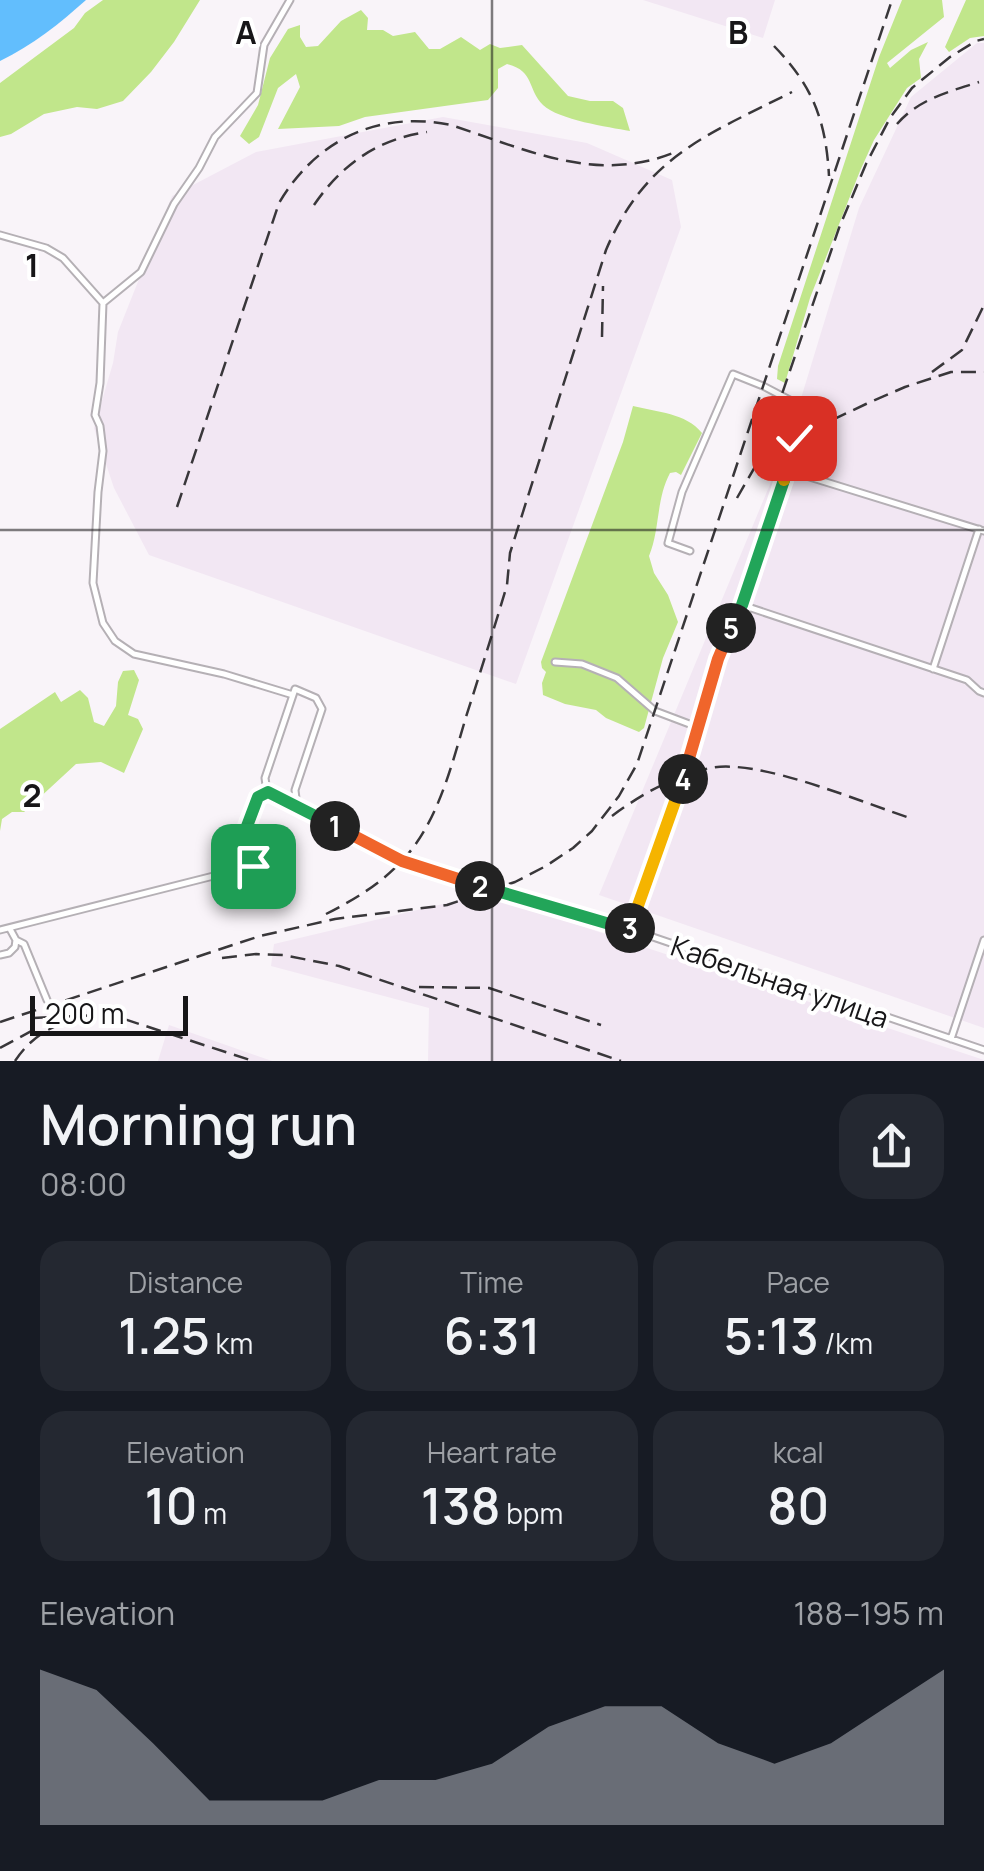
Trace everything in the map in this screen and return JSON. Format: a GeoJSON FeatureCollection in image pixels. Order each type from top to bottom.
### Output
{"type":"FeatureCollection","features":[{"type":"Feature","properties":{"kind":"street"},"geometry":{"type":"LineString","coordinates":[[290,0],[264,45],[256,94],[214,137],[199,168],[174,204],[141,272],[103,303],[95,415],[102,451],[94,583],[104,623],[115,641],[134,654],[224,674],[293,695]]}},
{"type":"Feature","properties":{"kind":"street"},"geometry":{"type":"LineString","coordinates":[[0,235],[46,248],[63,258],[103,303]]}},
{"type":"Feature","properties":{"kind":"street"},"geometry":{"type":"LineString","coordinates":[[630,930],[700,728],[718,659],[742,605],[787,470],[803,407],[734,374],[682,492],[668,543],[690,551]]}},
{"type":"Feature","properties":{"kind":"street"},"geometry":{"type":"LineString","coordinates":[[787,470],[982,530],[934,669]]}},
{"type":"Feature","properties":{"kind":"street"},"geometry":{"type":"LineString","coordinates":[[742,605],[967,680],[984,693]]}},
{"type":"Feature","properties":{"kind":"street"},"geometry":{"type":"LineString","coordinates":[[555,662],[582,664],[617,678],[655,712],[700,728]]}},
{"type":"Feature","properties":{"kind":"street"},"geometry":{"type":"LineString","coordinates":[[0,930],[253,866],[244,834],[258,797],[268,792],[265,778],[295,689],[318,700],[322,707],[294,790],[297,807]]}},
{"type":"Feature","properties":{"kind":"street","name":"Кабельная улица"},"geometry":{"type":"LineString","coordinates":[[268,792],[402,861],[630,930],[984,1050]]}},
{"type":"Feature","properties":{"kind":"street"},"geometry":{"type":"LineString","coordinates":[[0,956],[15,947],[10,928]]}},
{"type":"Feature","properties":{"kind":"street"},"geometry":{"type":"LineString","coordinates":[[16,940],[24,944],[47,1000]]}},
{"type":"Feature","properties":{"kind":"street"},"geometry":{"type":"LineString","coordinates":[[951,1039],[984,940]]}},
{"type":"Feature","properties":{"kind":"shaded area"},"geometry":{"type":"Polygon","coordinates":[[[643,0],[775,0],[763,38],[643,0]]]}},
{"type":"Feature","properties":{"kind":"shaded area"},"geometry":{"type":"Polygon","coordinates":[[[977,43],[984,43],[984,1028],[599,895],[788,441],[859,208],[911,97],[977,43]]]}},
{"type":"Feature","properties":{"kind":"shaded area"},"geometry":{"type":"Polygon","coordinates":[[[443,117],[587,143],[672,180],[681,227],[516,684],[149,555],[114,488],[94,428],[118,332],[172,196],[256,152],[443,117]]]}},
{"type":"Feature","properties":{"kind":"shaded area"},"geometry":{"type":"Polygon","coordinates":[[[485,894],[984,1061],[428,1061],[429,1008],[271,966],[274,944],[485,894]]]}},
{"type":"Feature","properties":{"kind":"shaded area"},"geometry":{"type":"Polygon","coordinates":[[[169,1025],[272,1061],[158,1061],[169,1025]]]}},
{"type":"Feature","properties":{"kind":"green space"},"geometry":{"type":"Polygon","coordinates":[[[103,0],[200,0],[174,42],[123,101],[97,109],[77,107],[44,114],[0,137],[0,83],[74,28],[85,13],[103,0]]]}},
{"type":"Feature","properties":{"kind":"green space"},"geometry":{"type":"Polygon","coordinates":[[[902,0],[942,0],[944,17],[887,63],[890,68],[928,42],[919,59],[921,78],[907,88],[874,140],[860,171],[810,298],[785,383],[777,379],[778,366],[879,57],[902,0]]]}},
{"type":"Feature","properties":{"kind":"green space"},"geometry":{"type":"Polygon","coordinates":[[[966,0],[984,0],[984,36],[970,38],[949,52],[945,47],[966,0]]]}},
{"type":"Feature","properties":{"kind":"green space"},"geometry":{"type":"Polygon","coordinates":[[[361,10],[368,18],[367,30],[383,30],[393,36],[415,32],[429,49],[440,49],[461,37],[480,50],[490,44],[500,48],[522,45],[568,96],[613,101],[623,108],[630,131],[550,110],[538,99],[522,71],[507,64],[498,69],[498,88],[488,100],[365,117],[339,126],[278,129],[300,87],[296,74],[278,88],[259,137],[249,144],[240,136],[258,105],[270,58],[288,29],[300,25],[300,37],[306,47],[318,46],[341,21],[361,10]]]}},
{"type":"Feature","properties":{"kind":"green space"},"geometry":{"type":"Polygon","coordinates":[[[633,406],[679,417],[702,433],[681,475],[670,473],[649,556],[678,622],[663,658],[644,728],[639,732],[596,710],[543,695],[546,672],[541,662],[633,406]]]}},
{"type":"Feature","properties":{"kind":"green space"},"geometry":{"type":"Polygon","coordinates":[[[134,670],[139,680],[128,715],[138,719],[143,729],[124,773],[101,762],[76,764],[24,812],[12,812],[2,819],[0,831],[0,729],[55,692],[61,702],[80,690],[88,698],[94,722],[104,726],[116,706],[123,671],[134,670]]]}},
{"type":"Feature","properties":{"kind":"water"},"geometry":{"type":"Polygon","coordinates":[[[0,0],[86,0],[45,34],[0,61],[0,0]]]}},
{"type":"Feature","properties":{"kind":"railway"},"geometry":{"type":"LineString","coordinates":[[0,1022],[260,936],[335,919],[447,905],[515,882],[546,866],[592,831],[637,764],[892,0]]}},
{"type":"Feature","properties":{"kind":"railway"},"geometry":{"type":"LineString","coordinates":[[737,498],[760,458],[839,228],[890,118],[912,88],[950,57],[984,39]]}},
{"type":"Feature","properties":{"kind":"railway"},"geometry":{"type":"LineString","coordinates":[[774,46],[799,75],[815,105],[825,138],[829,176]]}},
{"type":"Feature","properties":{"kind":"railway"},"geometry":{"type":"LineString","coordinates":[[897,124],[924,102],[979,82]]}},
{"type":"Feature","properties":{"kind":"railway"},"geometry":{"type":"LineString","coordinates":[[326,914],[393,870],[414,847],[434,812],[507,585],[510,553],[606,250],[622,218],[640,192],[682,152],[792,92]]}},
{"type":"Feature","properties":{"kind":"railway"},"geometry":{"type":"LineString","coordinates":[[177,507],[279,203],[311,162],[330,147],[374,126],[424,121],[451,125],[533,153],[588,164],[644,162],[673,153]]}},
{"type":"Feature","properties":{"kind":"railway"},"geometry":{"type":"LineString","coordinates":[[314,205],[337,177],[363,156],[377,147],[427,132]]}},
{"type":"Feature","properties":{"kind":"railway"},"geometry":{"type":"LineString","coordinates":[[602,337],[603,286]]}},
{"type":"Feature","properties":{"kind":"railway"},"geometry":{"type":"LineString","coordinates":[[932,372],[962,350],[984,305]]}},
{"type":"Feature","properties":{"kind":"railway"},"geometry":{"type":"LineString","coordinates":[[759,473],[794,438],[866,404],[951,372],[984,372]]}},
{"type":"Feature","properties":{"kind":"railway"},"geometry":{"type":"LineString","coordinates":[[612,816],[671,781],[697,771],[731,767],[783,776],[913,819]]}},
{"type":"Feature","properties":{"kind":"railway"},"geometry":{"type":"LineString","coordinates":[[222,958],[283,955],[339,966],[621,1061]]}},
{"type":"Feature","properties":{"kind":"railway"},"geometry":{"type":"LineString","coordinates":[[419,987],[489,988],[601,1025]]}},
{"type":"Feature","properties":{"kind":"railway"},"geometry":{"type":"LineString","coordinates":[[33,1018],[101,1015],[124,1019],[253,1061]]}},
{"type":"Feature","properties":{"kind":"railway"},"geometry":{"type":"LineString","coordinates":[[15,1061],[39,1035],[71,1021]]}},
{"type":"Feature","properties":{"kind":"railway"},"geometry":{"type":"LineString","coordinates":[[0,1048],[37,1028]]}},
{"type":"Feature","properties":{"kind":"route"},"geometry":{"type":"LineString","coordinates":[[253,866],[244,834],[258,797],[268,792],[402,861],[630,930],[700,728],[718,659],[742,605],[794,438]]}}]}
